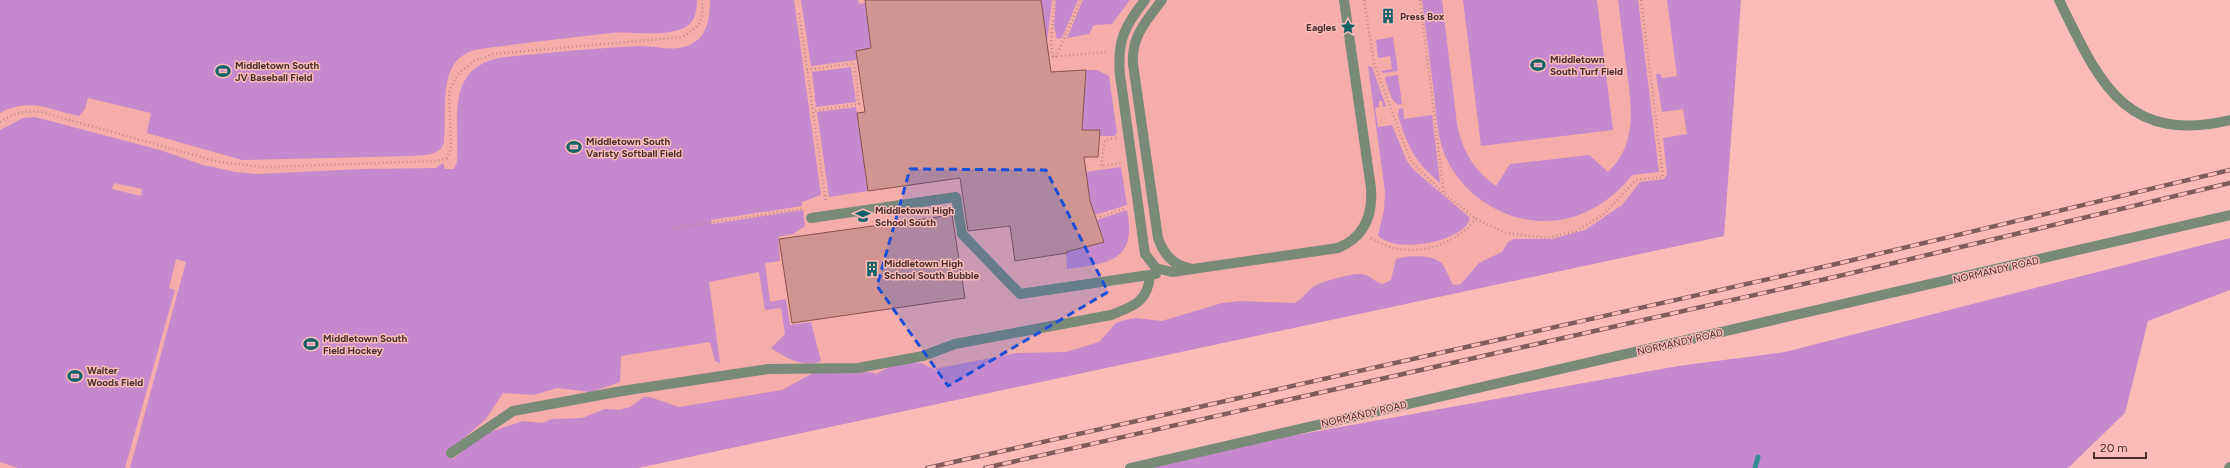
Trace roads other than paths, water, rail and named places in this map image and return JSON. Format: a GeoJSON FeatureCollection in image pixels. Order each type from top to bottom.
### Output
{"type":"FeatureCollection","features":[{"type":"Feature","properties":{"kind":"street"},"geometry":{"type":"LineString","coordinates":[[1144,0],[1129,21],[1121,39],[1119,49],[1120,75],[1144,248],[1152,265],[1160,271],[1172,272]]}},
{"type":"Feature","properties":{"kind":"street"},"geometry":{"type":"LineString","coordinates":[[1162,0],[1136,37],[1132,50],[1133,64],[1158,238],[1163,251],[1173,263],[1194,269]]}},
{"type":"Feature","properties":{"kind":"street"},"geometry":{"type":"LineString","coordinates":[[811,218],[956,197],[962,234],[1020,294],[1333,249],[1346,245],[1361,232],[1370,216],[1372,188],[1344,0]]}},
{"type":"Feature","properties":{"kind":"street"},"geometry":{"type":"LineString","coordinates":[[2059,0],[2094,70],[2113,94],[2126,104],[2146,116],[2172,125],[2197,126],[2230,120]]}},
{"type":"Feature","properties":{"kind":"street","name":"NORMANDY ROAD"},"geometry":{"type":"LineString","coordinates":[[1130,468],[2230,215]]}},
{"type":"Feature","properties":{"kind":"street"},"geometry":{"type":"LineString","coordinates":[[451,453],[513,411],[622,391],[768,369],[858,368],[923,356],[955,344],[1111,315],[1126,309],[1141,299],[1149,289],[1150,275]]}},
{"type":"Feature","properties":{"kind":"waterway"},"geometry":{"type":"LineString","coordinates":[[1755,468],[1758,457]]}},
{"type":"Feature","properties":{"kind":"railway"},"geometry":{"type":"LineString","coordinates":[[927,468],[1836,264],[2230,170]]}},
{"type":"Feature","properties":{"kind":"railway"},"geometry":{"type":"LineString","coordinates":[[985,468],[1839,276],[2230,183]]}},
{"type":"Feature","properties":{"kind":"place","name":"Press Box"},"geometry":{"type":"Point","coordinates":[1388,16]}},
{"type":"Feature","properties":{"kind":"place","name":"Eagles"},"geometry":{"type":"Point","coordinates":[1348,27]}},
{"type":"Feature","properties":{"kind":"place","name":"Middletown South Turf Field"},"geometry":{"type":"Point","coordinates":[1538,65]}},
{"type":"Feature","properties":{"kind":"place","name":"Middletown South JV Baseball Field"},"geometry":{"type":"Point","coordinates":[223,71]}},
{"type":"Feature","properties":{"kind":"place","name":"Middletown South Varisty Softball Field"},"geometry":{"type":"Point","coordinates":[574,147]}},
{"type":"Feature","properties":{"kind":"place","name":"Middletown High School South"},"geometry":{"type":"Point","coordinates":[863,216]}},
{"type":"Feature","properties":{"kind":"place","name":"Middletown High School South Bubble"},"geometry":{"type":"Point","coordinates":[872,269]}},
{"type":"Feature","properties":{"kind":"place","name":"Middletown South Field Hockey"},"geometry":{"type":"Point","coordinates":[311,344]}},
{"type":"Feature","properties":{"kind":"place","name":"Walter Woods Field"},"geometry":{"type":"Point","coordinates":[75,376]}}]}
